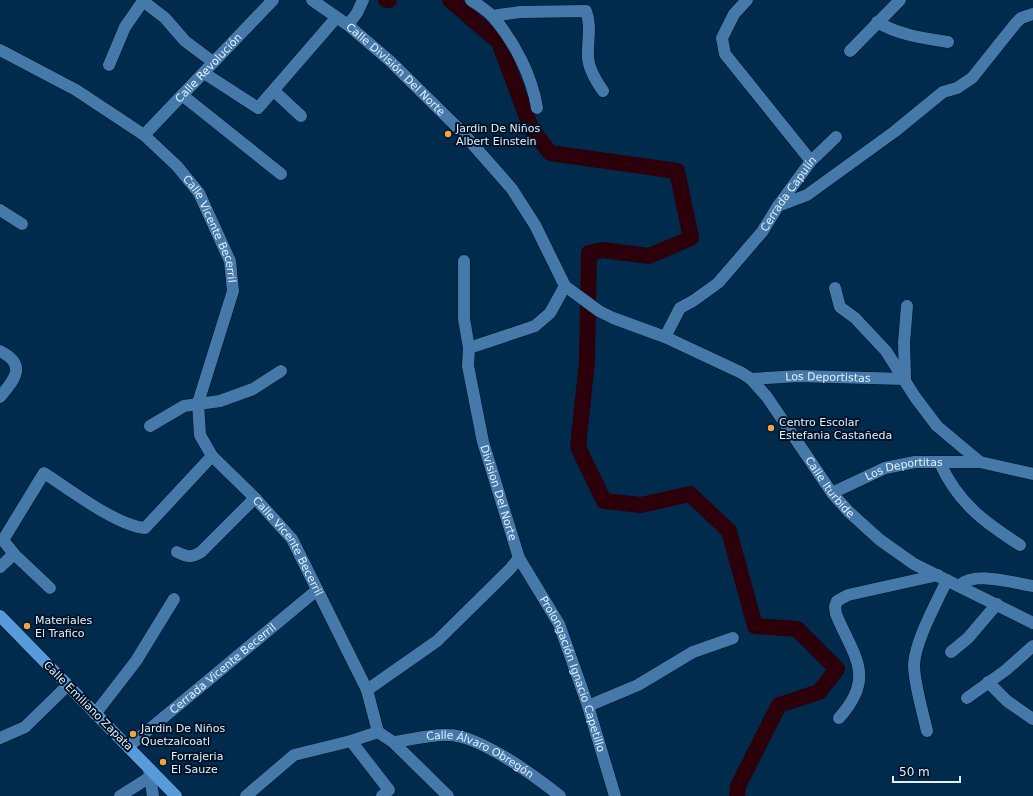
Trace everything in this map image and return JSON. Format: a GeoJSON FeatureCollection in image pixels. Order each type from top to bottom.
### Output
{"type":"FeatureCollection","features":[{"type":"Feature","properties":{"kind":"main road","name":"Calle Emiliano Zapata"},"geometry":{"type":"LineString","coordinates":[[0,616],[128,747],[149,772],[176,796]]}},
{"type":"Feature","properties":{"kind":"street","name":"Calle Revolución"},"geometry":{"type":"LineString","coordinates":[[144,136],[212,62],[273,0]]}},
{"type":"Feature","properties":{"kind":"street","name":"Calle División Del Norte"},"geometry":{"type":"LineString","coordinates":[[312,0],[348,25],[390,61],[462,132],[512,189],[535,225],[567,288]]}},
{"type":"Feature","properties":{"kind":"street"},"geometry":{"type":"LineString","coordinates":[[348,25],[357,13],[363,0]]}},
{"type":"Feature","properties":{"kind":"street"},"geometry":{"type":"LineString","coordinates":[[471,0],[492,16],[526,69],[534,94],[536,108]]}},
{"type":"Feature","properties":{"kind":"street","name":"Cerrada Capulín"},"geometry":{"type":"LineString","coordinates":[[665,337],[680,308],[693,301],[718,283],[762,232],[778,206],[811,161],[725,54],[722,38],[734,14],[747,0]]}},
{"type":"Feature","properties":{"kind":"street"},"geometry":{"type":"LineString","coordinates":[[850,51],[900,0]]}},
{"type":"Feature","properties":{"kind":"street"},"geometry":{"type":"LineString","coordinates":[[109,65],[125,27],[143,1],[165,18],[185,41],[212,62]]}},
{"type":"Feature","properties":{"kind":"street"},"geometry":{"type":"LineString","coordinates":[[492,16],[520,12],[586,11],[590,22],[588,58],[594,79],[603,92]]}},
{"type":"Feature","properties":{"kind":"street"},"geometry":{"type":"LineString","coordinates":[[778,206],[807,195],[894,132],[943,92],[956,88],[972,78],[1016,23],[1021,18],[1033,14]]}},
{"type":"Feature","properties":{"kind":"street"},"geometry":{"type":"LineString","coordinates":[[204,72],[258,108],[336,18]]}},
{"type":"Feature","properties":{"kind":"street"},"geometry":{"type":"LineString","coordinates":[[877,22],[892,31],[905,35],[948,42]]}},
{"type":"Feature","properties":{"kind":"street","name":"Calle Vicente Becerril"},"geometry":{"type":"LineString","coordinates":[[0,50],[76,90],[144,136],[177,166],[200,193],[230,261],[233,291],[198,403],[200,436],[212,456],[255,498],[292,539],[367,690]]}},
{"type":"Feature","properties":{"kind":"street"},"geometry":{"type":"LineString","coordinates":[[274,91],[301,116]]}},
{"type":"Feature","properties":{"kind":"street"},"geometry":{"type":"LineString","coordinates":[[182,94],[281,174]]}},
{"type":"Feature","properties":{"kind":"street"},"geometry":{"type":"LineString","coordinates":[[811,161],[836,137]]}},
{"type":"Feature","properties":{"kind":"street"},"geometry":{"type":"LineString","coordinates":[[0,210],[22,224]]}},
{"type":"Feature","properties":{"kind":"street","name":"Division Del Norte"},"geometry":{"type":"LineString","coordinates":[[464,261],[464,319],[469,348],[468,366],[483,442],[518,558]]}},
{"type":"Feature","properties":{"kind":"street"},"geometry":{"type":"LineString","coordinates":[[469,348],[535,326],[550,313],[567,288]]}},
{"type":"Feature","properties":{"kind":"street","name":"Calle Iturbide"},"geometry":{"type":"LineString","coordinates":[[567,288],[599,311],[613,318],[665,337],[742,373],[751,379],[767,397],[832,493],[848,511],[891,549],[914,564],[960,585],[1033,623]]}},
{"type":"Feature","properties":{"kind":"street"},"geometry":{"type":"LineString","coordinates":[[835,288],[840,306],[855,318],[886,350],[925,411],[937,426],[980,462],[1033,474]]}},
{"type":"Feature","properties":{"kind":"street"},"geometry":{"type":"LineString","coordinates":[[905,379],[904,343],[907,306]]}},
{"type":"Feature","properties":{"kind":"street"},"geometry":{"type":"LineString","coordinates":[[0,351],[13,362],[16,370],[15,378],[0,396]]}},
{"type":"Feature","properties":{"kind":"street"},"geometry":{"type":"LineString","coordinates":[[150,426],[184,406],[220,401],[253,389],[281,371]]}},
{"type":"Feature","properties":{"kind":"street","name":"Los Deportistas"},"geometry":{"type":"LineString","coordinates":[[751,379],[799,376],[905,379]]}},
{"type":"Feature","properties":{"kind":"street"},"geometry":{"type":"LineString","coordinates":[[50,588],[14,554],[3,540],[44,474],[105,512],[135,527],[145,528],[212,456]]}},
{"type":"Feature","properties":{"kind":"street","name":"Los Deportitas"},"geometry":{"type":"LineString","coordinates":[[832,493],[885,468],[901,464],[915,462],[980,462]]}},
{"type":"Feature","properties":{"kind":"street"},"geometry":{"type":"LineString","coordinates":[[940,463],[948,480],[973,511],[990,526],[1020,546]]}},
{"type":"Feature","properties":{"kind":"street"},"geometry":{"type":"LineString","coordinates":[[177,552],[185,557],[194,556],[202,552],[255,498]]}},
{"type":"Feature","properties":{"kind":"street"},"geometry":{"type":"LineString","coordinates":[[0,567],[14,554]]}},
{"type":"Feature","properties":{"kind":"street"},"geometry":{"type":"LineString","coordinates":[[443,794],[393,742],[378,732],[367,690],[437,641],[510,569],[518,558]]}},
{"type":"Feature","properties":{"kind":"street","name":"Prolongación Ignacio Capetillo"},"geometry":{"type":"LineString","coordinates":[[518,558],[559,624],[588,706],[615,796]]}},
{"type":"Feature","properties":{"kind":"street"},"geometry":{"type":"LineString","coordinates":[[839,718],[855,696],[860,670],[857,657],[836,614],[835,607],[837,601],[848,595],[942,577],[915,659],[915,673],[927,732]]}},
{"type":"Feature","properties":{"kind":"street"},"geometry":{"type":"LineString","coordinates":[[960,585],[965,581],[979,578],[1033,586]]}},
{"type":"Feature","properties":{"kind":"street","name":"Cerrada Vicente Becerril"},"geometry":{"type":"LineString","coordinates":[[128,747],[317,590]]}},
{"type":"Feature","properties":{"kind":"street"},"geometry":{"type":"LineString","coordinates":[[95,714],[136,661],[174,599]]}},
{"type":"Feature","properties":{"kind":"street"},"geometry":{"type":"LineString","coordinates":[[951,652],[968,638],[997,604]]}},
{"type":"Feature","properties":{"kind":"street"},"geometry":{"type":"LineString","coordinates":[[588,706],[638,685],[693,652],[733,638]]}},
{"type":"Feature","properties":{"kind":"street"},"geometry":{"type":"LineString","coordinates":[[967,698],[1006,670],[1033,646]]}},
{"type":"Feature","properties":{"kind":"street"},"geometry":{"type":"LineString","coordinates":[[988,682],[1007,701],[1033,719]]}},
{"type":"Feature","properties":{"kind":"street"},"geometry":{"type":"LineString","coordinates":[[0,738],[25,727],[67,686]]}},
{"type":"Feature","properties":{"kind":"street"},"geometry":{"type":"LineString","coordinates":[[246,796],[294,755],[351,741],[378,732]]}},
{"type":"Feature","properties":{"kind":"street","name":"Calle Álvaro Obregón"},"geometry":{"type":"LineString","coordinates":[[393,742],[448,735],[471,739],[532,775],[560,796]]}},
{"type":"Feature","properties":{"kind":"street"},"geometry":{"type":"LineString","coordinates":[[351,741],[389,790],[382,796]]}},
{"type":"Feature","properties":{"kind":"street"},"geometry":{"type":"LineString","coordinates":[[120,796],[149,772]]}},
{"type":"Feature","properties":{"kind":"street"},"geometry":{"type":"LineString","coordinates":[[149,772],[153,796]]}},
{"type":"Feature","properties":{"kind":"waterway"},"geometry":{"type":"LineString","coordinates":[[450,0],[499,42],[531,128],[550,153],[677,171],[691,238],[649,256],[602,250],[589,253],[587,361],[578,447],[604,501],[641,505],[690,494],[729,531],[755,626],[797,629],[837,669],[819,692],[779,705],[738,786],[737,796]]}},
{"type":"Feature","properties":{"kind":"place","name":"Jardin De Niños Albert Einstein"},"geometry":{"type":"Point","coordinates":[448,134]}},
{"type":"Feature","properties":{"kind":"place","name":"Centro Escolar Estefania Castañeda"},"geometry":{"type":"Point","coordinates":[771,428]}},
{"type":"Feature","properties":{"kind":"place","name":"Materiales El Trafico"},"geometry":{"type":"Point","coordinates":[27,626]}},
{"type":"Feature","properties":{"kind":"place","name":"Jardin De Niños Quetzalcoatl"},"geometry":{"type":"Point","coordinates":[133,734]}},
{"type":"Feature","properties":{"kind":"place","name":"Forrajeria El Sauze"},"geometry":{"type":"Point","coordinates":[163,762]}}]}
